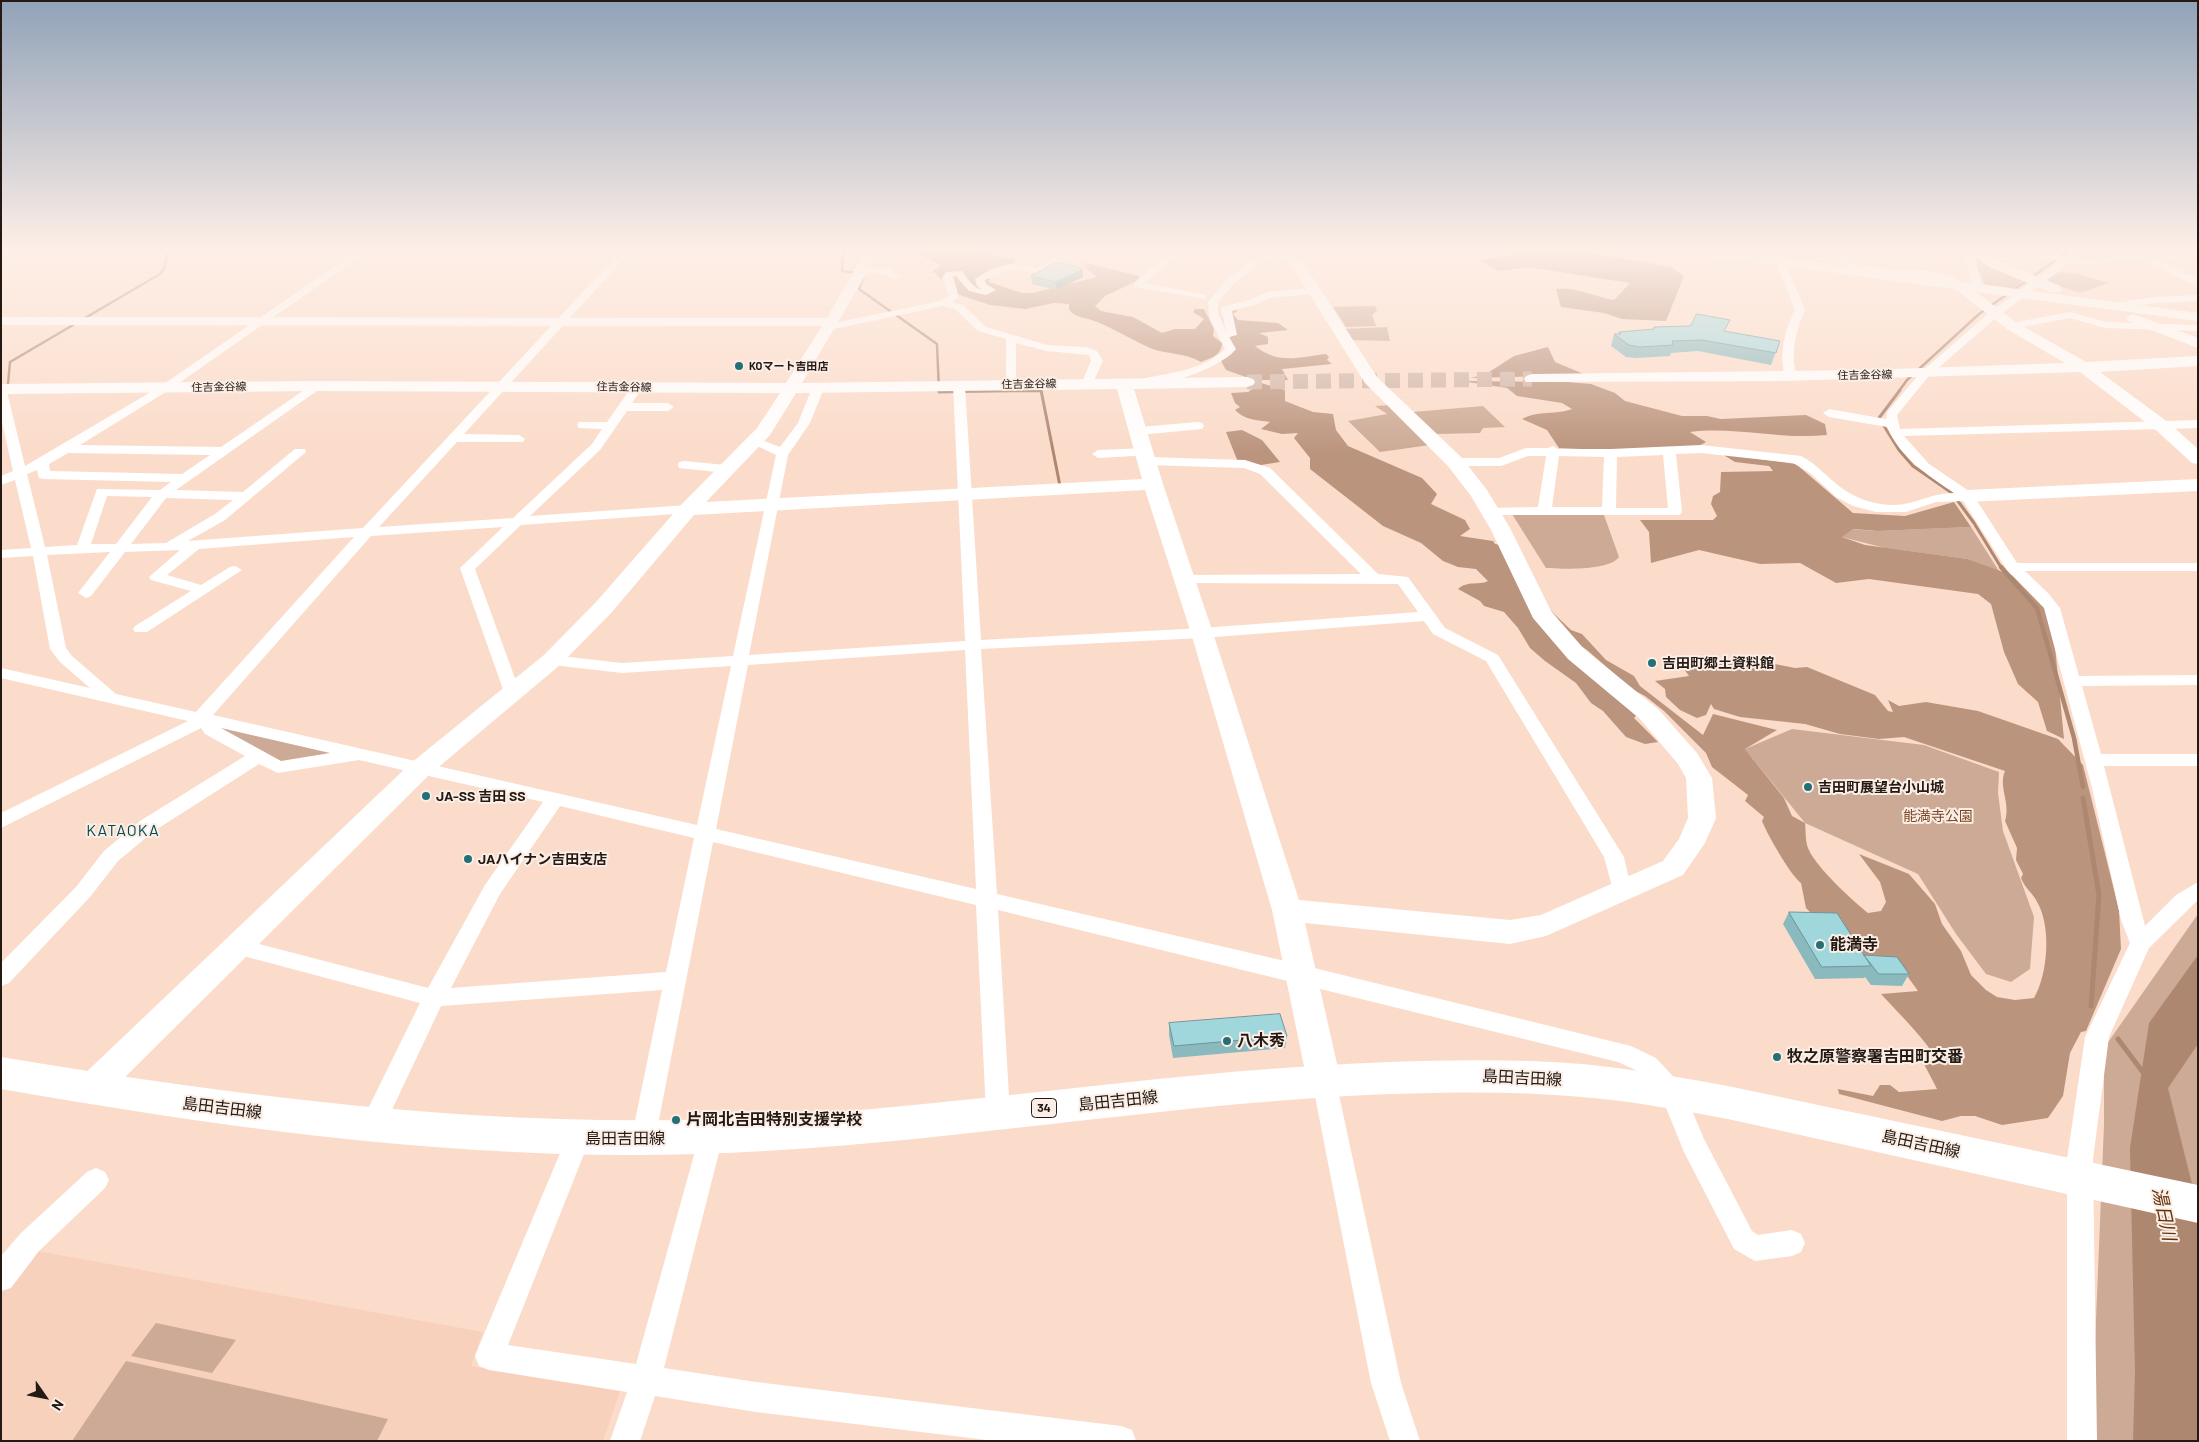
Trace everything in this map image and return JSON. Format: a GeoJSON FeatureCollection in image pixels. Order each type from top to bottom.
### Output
{"type":"FeatureCollection","features":[{"type":"Feature","properties":{"kind":"main road","name":"島田吉田線"},"geometry":{"type":"LineString","coordinates":[[1,1073],[91,1089],[371,1127],[578,1139],[643,1140],[768,1134],[1324,1081],[1461,1076],[1550,1078],[1672,1092],[2198,1204]]}},
{"type":"Feature","properties":{"kind":"street"},"geometry":{"type":"LineString","coordinates":[[1,481],[42,463],[165,388],[265,318]]}},
{"type":"Feature","properties":{"kind":"street"},"geometry":{"type":"LineString","coordinates":[[1,821],[161,744],[192,728],[205,718],[367,532],[564,318]]}},
{"type":"Feature","properties":{"kind":"street"},"geometry":{"type":"LineString","coordinates":[[91,1089],[420,769],[552,660],[604,607],[688,509],[764,431],[835,318]]}},
{"type":"Feature","properties":{"kind":"street"},"geometry":{"type":"LineString","coordinates":[[1,322],[561,322],[831,325],[865,318]]}},
{"type":"Feature","properties":{"kind":"street"},"geometry":{"type":"LineString","coordinates":[[970,318],[982,329],[1009,338],[1046,348],[1093,353],[1097,361],[1088,382]]}},
{"type":"Feature","properties":{"kind":"street"},"geometry":{"type":"LineString","coordinates":[[1142,382],[1193,371],[1225,357],[1231,349],[1224,340],[1216,318]]}},
{"type":"Feature","properties":{"kind":"street"},"geometry":{"type":"LineString","coordinates":[[1224,340],[1233,340],[1228,318]]}},
{"type":"Feature","properties":{"kind":"street"},"geometry":{"type":"LineString","coordinates":[[1287,910],[1510,932],[1546,925],[1673,868],[1690,843],[1702,818],[1699,778],[1688,759],[1649,714],[1576,654],[1541,613],[1480,494],[1455,462],[1371,380],[1331,318]]}},
{"type":"Feature","properties":{"kind":"street"},"geometry":{"type":"LineString","coordinates":[[1791,377],[1786,364],[1793,324],[1796,318]]}},
{"type":"Feature","properties":{"kind":"street"},"geometry":{"type":"LineString","coordinates":[[1983,318],[1925,374],[1891,415],[1894,428],[1924,467],[1959,497],[2012,568],[2043,596],[2052,608],[2101,788],[2132,920],[2141,942]]}},
{"type":"Feature","properties":{"kind":"street"},"geometry":{"type":"LineString","coordinates":[[2001,318],[2086,369],[2163,426],[2198,459]]}},
{"type":"Feature","properties":{"kind":"street"},"geometry":{"type":"LineString","coordinates":[[2012,326],[2053,318]]}},
{"type":"Feature","properties":{"kind":"street"},"geometry":{"type":"LineString","coordinates":[[2082,318],[2105,325],[2198,328]]}},
{"type":"Feature","properties":{"kind":"street"},"geometry":{"type":"LineString","coordinates":[[2136,318],[2198,343]]}},
{"type":"Feature","properties":{"kind":"street"},"geometry":{"type":"LineString","coordinates":[[974,322],[990,319]]}},
{"type":"Feature","properties":{"kind":"street"},"geometry":{"type":"LineString","coordinates":[[1009,338],[1022,332]]}},
{"type":"Feature","properties":{"kind":"street"},"geometry":{"type":"LineString","coordinates":[[1009,338],[1010,384]]}},
{"type":"Feature","properties":{"kind":"street","name":"住吉金谷線"},"geometry":{"type":"LineString","coordinates":[[1532,379],[1907,375],[2086,369],[2198,361]]}},
{"type":"Feature","properties":{"kind":"street","name":"住吉金谷線"},"geometry":{"type":"LineString","coordinates":[[1,390],[317,386],[951,388],[1088,382],[1247,382]]}},
{"type":"Feature","properties":{"kind":"street"},"geometry":{"type":"LineString","coordinates":[[1124,382],[1147,456],[1153,484],[1202,633],[1287,910],[1302,974],[1386,1382],[1405,1441]]}},
{"type":"Feature","properties":{"kind":"street"},"geometry":{"type":"LineString","coordinates":[[86,594],[162,494],[317,386]]}},
{"type":"Feature","properties":{"kind":"street"},"geometry":{"type":"LineString","coordinates":[[512,692],[467,568],[596,447],[637,387]]}},
{"type":"Feature","properties":{"kind":"street"},"geometry":{"type":"LineString","coordinates":[[643,1140],[783,453],[804,423],[818,388]]}},
{"type":"Feature","properties":{"kind":"street"},"geometry":{"type":"LineString","coordinates":[[951,388],[966,494],[998,1113]]}},
{"type":"Feature","properties":{"kind":"street"},"geometry":{"type":"LineString","coordinates":[[1,390],[39,551],[58,649],[66,659],[110,696]]}},
{"type":"Feature","properties":{"kind":"street"},"geometry":{"type":"LineString","coordinates":[[624,407],[668,407]]}},
{"type":"Feature","properties":{"kind":"street"},"geometry":{"type":"LineString","coordinates":[[1829,413],[1872,421],[1894,428],[2163,426],[2198,424]]}},
{"type":"Feature","properties":{"kind":"street"},"geometry":{"type":"LineString","coordinates":[[583,426],[611,426]]}},
{"type":"Feature","properties":{"kind":"street"},"geometry":{"type":"LineString","coordinates":[[1139,431],[1198,426]]}},
{"type":"Feature","properties":{"kind":"street"},"geometry":{"type":"LineString","coordinates":[[454,438],[519,439]]}},
{"type":"Feature","properties":{"kind":"street"},"geometry":{"type":"LineString","coordinates":[[753,441],[783,453]]}},
{"type":"Feature","properties":{"kind":"street"},"geometry":{"type":"LineString","coordinates":[[1455,462],[1501,462],[1526,452],[1553,450],[1611,453],[1701,449],[1796,460],[1808,464],[1838,492],[1853,501],[1897,510],[1917,506],[1931,499],[2198,485]]}},
{"type":"Feature","properties":{"kind":"street"},"geometry":{"type":"LineString","coordinates":[[64,450],[222,451]]}},
{"type":"Feature","properties":{"kind":"street"},"geometry":{"type":"LineString","coordinates":[[1544,512],[1553,450]]}},
{"type":"Feature","properties":{"kind":"street"},"geometry":{"type":"LineString","coordinates":[[1490,512],[1675,512],[1669,451]]}},
{"type":"Feature","properties":{"kind":"street"},"geometry":{"type":"LineString","coordinates":[[170,546],[220,517],[300,452]]}},
{"type":"Feature","properties":{"kind":"street"},"geometry":{"type":"LineString","coordinates":[[1609,512],[1611,453]]}},
{"type":"Feature","properties":{"kind":"street"},"geometry":{"type":"LineString","coordinates":[[1098,454],[1245,464],[1265,471],[1374,578]]}},
{"type":"Feature","properties":{"kind":"street"},"geometry":{"type":"LineString","coordinates":[[42,463],[44,475],[186,478]]}},
{"type":"Feature","properties":{"kind":"street"},"geometry":{"type":"LineString","coordinates":[[684,465],[726,469]]}},
{"type":"Feature","properties":{"kind":"street"},"geometry":{"type":"LineString","coordinates":[[1,554],[90,548],[119,549],[170,546],[688,509],[1153,484]]}},
{"type":"Feature","properties":{"kind":"street"},"geometry":{"type":"LineString","coordinates":[[82,550],[102,492],[246,496]]}},
{"type":"Feature","properties":{"kind":"street"},"geometry":{"type":"LineString","coordinates":[[196,544],[156,577],[203,590]]}},
{"type":"Feature","properties":{"kind":"street"},"geometry":{"type":"LineString","coordinates":[[2012,568],[2198,567]]}},
{"type":"Feature","properties":{"kind":"street"},"geometry":{"type":"LineString","coordinates":[[141,629],[235,570]]}},
{"type":"Feature","properties":{"kind":"street"},"geometry":{"type":"LineString","coordinates":[[1185,580],[1374,578],[1402,580],[1439,631],[1492,658],[1614,857],[1622,892]]}},
{"type":"Feature","properties":{"kind":"street"},"geometry":{"type":"LineString","coordinates":[[552,660],[622,668],[973,645],[1202,633],[1428,616]]}},
{"type":"Feature","properties":{"kind":"street"},"geometry":{"type":"LineString","coordinates":[[1,673],[364,754],[420,769],[556,798],[1302,974],[1623,1053],[1648,1064],[1672,1092],[1693,1144],[1743,1240],[1754,1248],[1792,1243]]}},
{"type":"Feature","properties":{"kind":"street"},"geometry":{"type":"LineString","coordinates":[[2073,681],[2198,680]]}},
{"type":"Feature","properties":{"kind":"street"},"geometry":{"type":"LineString","coordinates":[[205,718],[211,730],[278,767],[364,754]]}},
{"type":"Feature","properties":{"kind":"street"},"geometry":{"type":"LineString","coordinates":[[1,977],[83,892],[111,856],[147,826],[259,756]]}},
{"type":"Feature","properties":{"kind":"street"},"geometry":{"type":"LineString","coordinates":[[2092,760],[2198,760]]}},
{"type":"Feature","properties":{"kind":"street"},"geometry":{"type":"LineString","coordinates":[[371,1127],[434,998],[492,890],[556,798]]}},
{"type":"Feature","properties":{"kind":"street"},"geometry":{"type":"LineString","coordinates":[[2082,1441],[2080,1159],[2097,1037],[2141,942],[2183,900],[2198,889]]}},
{"type":"Feature","properties":{"kind":"street"},"geometry":{"type":"LineString","coordinates":[[236,946],[434,998],[675,980]]}},
{"type":"Feature","properties":{"kind":"street"},"geometry":{"type":"LineString","coordinates":[[625,1441],[646,1380],[711,1137]]}},
{"type":"Feature","properties":{"kind":"street"},"geometry":{"type":"LineString","coordinates":[[578,1139],[489,1356],[756,1397],[1121,1441]]}},
{"type":"Feature","properties":{"kind":"street"},"geometry":{"type":"LineString","coordinates":[[1,1278],[30,1242],[96,1180]]}},
{"type":"Feature","properties":{"kind":"shaded area"},"geometry":{"type":"Polygon","coordinates":[[[1083,318],[1135,318],[1162,333],[1175,329],[1195,329],[1203,318],[1209,318],[1214,329],[1213,336],[1222,343],[1222,347],[1215,356],[1201,362],[1150,348],[1094,321],[1083,318]]]}},
{"type":"Feature","properties":{"kind":"shaded area"},"geometry":{"type":"Polygon","coordinates":[[[1222,318],[1278,323],[1288,330],[1259,333],[1268,337],[1268,344],[1255,346],[1272,356],[1281,358],[1298,358],[1326,354],[1329,357],[1327,360],[1332,364],[1282,369],[1288,380],[1247,380],[1246,377],[1226,370],[1220,359],[1225,352],[1231,335],[1222,318]]]}},
{"type":"Feature","properties":{"kind":"shaded area"},"geometry":{"type":"Polygon","coordinates":[[[1620,318],[1667,318],[1666,321],[1620,318]]]}},
{"type":"Feature","properties":{"kind":"shaded area"},"geometry":{"type":"Polygon","coordinates":[[[1548,347],[1555,362],[1586,375],[1471,378],[1486,374],[1514,356],[1548,347]]]}},
{"type":"Feature","properties":{"kind":"shaded area"},"geometry":{"type":"Polygon","coordinates":[[[1461,381],[1591,384],[1615,393],[1625,401],[1682,416],[1707,416],[1721,419],[1806,415],[1825,424],[1827,435],[1792,436],[1707,431],[1690,432],[1706,442],[1699,446],[1603,450],[1559,448],[1547,430],[1522,419],[1534,414],[1572,409],[1562,403],[1517,396],[1507,388],[1461,381]]]}},
{"type":"Feature","properties":{"kind":"shaded area"},"geometry":{"type":"Polygon","coordinates":[[[1261,383],[1285,390],[1285,401],[1313,412],[1333,414],[1336,430],[1348,446],[1422,478],[1437,494],[1431,504],[1465,520],[1470,529],[1460,536],[1493,541],[1495,544],[1506,546],[1547,622],[1641,710],[1634,718],[1658,742],[1645,744],[1626,737],[1603,711],[1591,703],[1576,683],[1530,648],[1518,628],[1504,612],[1484,606],[1480,601],[1458,589],[1469,584],[1488,581],[1476,569],[1458,567],[1443,561],[1421,543],[1383,526],[1310,469],[1310,458],[1294,438],[1298,433],[1282,434],[1261,429],[1270,422],[1242,416],[1235,410],[1240,407],[1235,403],[1231,393],[1248,392],[1261,383]]]}},
{"type":"Feature","properties":{"kind":"shaded area"},"geometry":{"type":"Polygon","coordinates":[[[1242,430],[1262,440],[1280,462],[1261,465],[1238,462],[1226,432],[1242,430]]]}},
{"type":"Feature","properties":{"kind":"shaded area"},"geometry":{"type":"Polygon","coordinates":[[[1722,454],[1796,464],[1853,513],[1905,516],[1954,502],[1971,527],[1877,531],[1853,529],[1842,537],[1865,545],[1968,559],[2014,576],[2046,607],[2054,636],[2064,739],[2047,731],[2038,702],[2018,684],[2004,652],[1991,604],[1978,594],[1869,579],[1836,583],[1800,563],[1760,564],[1699,550],[1651,563],[1649,532],[1640,520],[1713,520],[1717,516],[1711,504],[1713,496],[1720,492],[1721,472],[1773,471],[1769,466],[1735,462],[1722,454]]]}},
{"type":"Feature","properties":{"kind":"shaded area"},"geometry":{"type":"Polygon","coordinates":[[[1550,610],[1571,630],[1582,634],[1606,660],[1634,676],[1640,686],[1703,735],[1713,714],[1777,730],[1745,749],[1784,798],[1792,816],[1805,823],[1808,847],[1819,865],[1868,913],[1881,911],[1886,902],[1880,882],[1859,854],[1909,874],[1935,904],[1942,924],[1961,951],[1971,975],[1986,990],[1997,997],[2015,1000],[2034,998],[2042,976],[2046,949],[2046,936],[2041,910],[2021,878],[2023,874],[2016,860],[2017,848],[2005,821],[2007,808],[2003,777],[2005,771],[1904,737],[1879,739],[1840,734],[1805,724],[1740,717],[1714,709],[1711,704],[1706,715],[1697,718],[1680,710],[1666,697],[1665,689],[1655,681],[1689,676],[1684,669],[1696,665],[1765,662],[1795,668],[1807,667],[1875,695],[1888,711],[1893,712],[1888,700],[1899,706],[1926,702],[1978,711],[2058,739],[2083,765],[2119,910],[2121,949],[2086,1031],[2081,1032],[2070,1053],[2063,1096],[2048,1118],[2002,1125],[1975,1116],[1961,1116],[1942,1121],[1839,1094],[1838,1089],[1873,1096],[1880,1085],[1890,1085],[1899,1092],[1937,1089],[1924,1064],[1939,1064],[1934,1055],[1913,1028],[1881,994],[1918,991],[1905,973],[1863,963],[1806,908],[1801,883],[1791,872],[1774,844],[1762,821],[1764,817],[1745,801],[1748,795],[1712,767],[1706,753],[1664,711],[1645,696],[1633,690],[1587,650],[1567,636],[1550,610]]]}},
{"type":"Feature","properties":{"kind":"shaded area"},"geometry":{"type":"Polygon","coordinates":[[[32,1250],[483,1332],[471,1366],[620,1391],[603,1441],[1,1441],[1,1291],[32,1250]]]}},
{"type":"Feature","properties":{"kind":"green space"},"geometry":{"type":"Polygon","coordinates":[[[1340,318],[1373,318],[1376,326],[1346,327],[1340,318]]]}},
{"type":"Feature","properties":{"kind":"green space"},"geometry":{"type":"Polygon","coordinates":[[[1387,327],[1390,341],[1349,340],[1343,329],[1387,327]]]}},
{"type":"Feature","properties":{"kind":"green space"},"geometry":{"type":"Polygon","coordinates":[[[1391,405],[1437,444],[1380,452],[1348,421],[1387,414],[1375,406],[1391,405]]]}},
{"type":"Feature","properties":{"kind":"green space"},"geometry":{"type":"Polygon","coordinates":[[[1483,406],[1505,427],[1483,428],[1480,433],[1437,434],[1413,412],[1483,406]]]}},
{"type":"Feature","properties":{"kind":"green space"},"geometry":{"type":"Polygon","coordinates":[[[1512,514],[1604,515],[1619,557],[1614,562],[1596,567],[1573,569],[1546,568],[1512,514]]]}},
{"type":"Feature","properties":{"kind":"green space"},"geometry":{"type":"Polygon","coordinates":[[[1971,527],[1999,571],[1968,559],[1885,548],[1842,537],[1850,529],[1875,531],[1971,527]]]}},
{"type":"Feature","properties":{"kind":"green space"},"geometry":{"type":"Polygon","coordinates":[[[217,724],[343,753],[284,763],[224,732],[217,724]]]}},
{"type":"Feature","properties":{"kind":"green space","name":"能満寺公園"},"geometry":{"type":"Polygon","coordinates":[[[1792,729],[1924,745],[1999,772],[1998,793],[2003,831],[2034,917],[2030,969],[2011,982],[1986,974],[1956,934],[1918,874],[1805,823],[1745,749],[1792,729]]]}},
{"type":"Feature","properties":{"kind":"green space"},"geometry":{"type":"Polygon","coordinates":[[[2198,914],[2198,1441],[2091,1441],[2104,1125],[2104,1048],[2198,914]]]}},
{"type":"Feature","properties":{"kind":"green space"},"geometry":{"type":"Polygon","coordinates":[[[156,1323],[236,1340],[212,1373],[131,1356],[156,1323]]]}},
{"type":"Feature","properties":{"kind":"green space"},"geometry":{"type":"Polygon","coordinates":[[[126,1361],[388,1419],[377,1441],[72,1441],[126,1361]]]}},
{"type":"Feature","properties":{"kind":"water","name":"湯日川"},"geometry":{"type":"Polygon","coordinates":[[[2198,955],[2198,1044],[2168,1088],[2198,1208],[2198,1441],[2133,1441],[2135,1372],[2130,1148],[2149,1023],[2198,955]]]}},
{"type":"Feature","properties":{"kind":"building"},"geometry":{"type":"Polygon","coordinates":[[[1694,318],[1721,318],[1730,320],[1724,331],[1780,341],[1776,353],[1702,340],[1672,341],[1673,345],[1640,347],[1629,345],[1614,334],[1654,329],[1654,327],[1690,326],[1694,318]]]}},
{"type":"Feature","properties":{"kind":"building"},"geometry":{"type":"Polygon","coordinates":[[[1789,912],[1837,913],[1871,966],[1822,967],[1789,912]]]}},
{"type":"Feature","properties":{"kind":"building"},"geometry":{"type":"Polygon","coordinates":[[[1864,955],[1897,957],[1909,974],[1879,974],[1864,955]]]}},
{"type":"Feature","properties":{"kind":"building"},"geometry":{"type":"Polygon","coordinates":[[[1280,1014],[1287,1036],[1174,1046],[1169,1023],[1280,1014]]]}},
{"type":"Feature","properties":{"kind":"waterway"},"geometry":{"type":"LineString","coordinates":[[8,384],[10,362],[84,318]]}},
{"type":"Feature","properties":{"kind":"waterway"},"geometry":{"type":"LineString","coordinates":[[901,318],[937,344],[939,391]]}},
{"type":"Feature","properties":{"kind":"waterway"},"geometry":{"type":"LineString","coordinates":[[1899,391],[1907,380],[1974,318]]}},
{"type":"Feature","properties":{"kind":"waterway"},"geometry":{"type":"LineString","coordinates":[[988,391],[1037,390]]}},
{"type":"Feature","properties":{"kind":"waterway"},"geometry":{"type":"LineString","coordinates":[[1041,390],[1060,486]]}},
{"type":"Feature","properties":{"kind":"waterway"},"geometry":{"type":"LineString","coordinates":[[1900,390],[1879,418],[1899,450],[1913,466],[1952,493],[1974,523],[2002,569]]}},
{"type":"Feature","properties":{"kind":"waterway"},"geometry":{"type":"LineString","coordinates":[[939,391],[988,391]]}},
{"type":"Feature","properties":{"kind":"waterway"},"geometry":{"type":"LineString","coordinates":[[974,391],[988,391]]}},
{"type":"Feature","properties":{"kind":"waterway"},"geometry":{"type":"LineString","coordinates":[[988,391],[1041,391]]}},
{"type":"Feature","properties":{"kind":"waterway"},"geometry":{"type":"LineString","coordinates":[[2001,567],[2037,608],[2074,738],[2083,787]]}},
{"type":"Feature","properties":{"kind":"waterway"},"geometry":{"type":"LineString","coordinates":[[2083,798],[2099,895],[2091,1006]]}},
{"type":"Feature","properties":{"kind":"waterway"},"geometry":{"type":"LineString","coordinates":[[2118,1039],[2145,1075]]}},
{"type":"Feature","properties":{"kind":"tunnel"},"geometry":{"type":"LineString","coordinates":[[1247,382],[1532,379]]}},
{"type":"Feature","properties":{"kind":"place","name":"KOマート吉田店"},"geometry":{"type":"Point","coordinates":[739,366]}},
{"type":"Feature","properties":{"kind":"place","name":"吉田町郷土資料館"},"geometry":{"type":"Point","coordinates":[1652,663]}},
{"type":"Feature","properties":{"kind":"place","name":"吉田町展望台小山城"},"geometry":{"type":"Point","coordinates":[1808,787]}},
{"type":"Feature","properties":{"kind":"place","name":"JA-SS 吉田 SS"},"geometry":{"type":"Point","coordinates":[426,796]}},
{"type":"Feature","properties":{"kind":"place","name":"JAハイナン吉田支店"},"geometry":{"type":"Point","coordinates":[468,859]}},
{"type":"Feature","properties":{"kind":"place","name":"能満寺"},"geometry":{"type":"Point","coordinates":[1820,945]}},
{"type":"Feature","properties":{"kind":"place","name":"八木秀"},"geometry":{"type":"Point","coordinates":[1227,1041]}},
{"type":"Feature","properties":{"kind":"place","name":"牧之原警察署吉田町交番"},"geometry":{"type":"Point","coordinates":[1777,1057]}},
{"type":"Feature","properties":{"kind":"place","name":"片岡北吉田特別支援学校"},"geometry":{"type":"Point","coordinates":[676,1120]}},
{"type":"Feature","properties":{"kind":"district","name":"KATAOKA"},"geometry":{"type":"Point","coordinates":[123,831]}}]}
